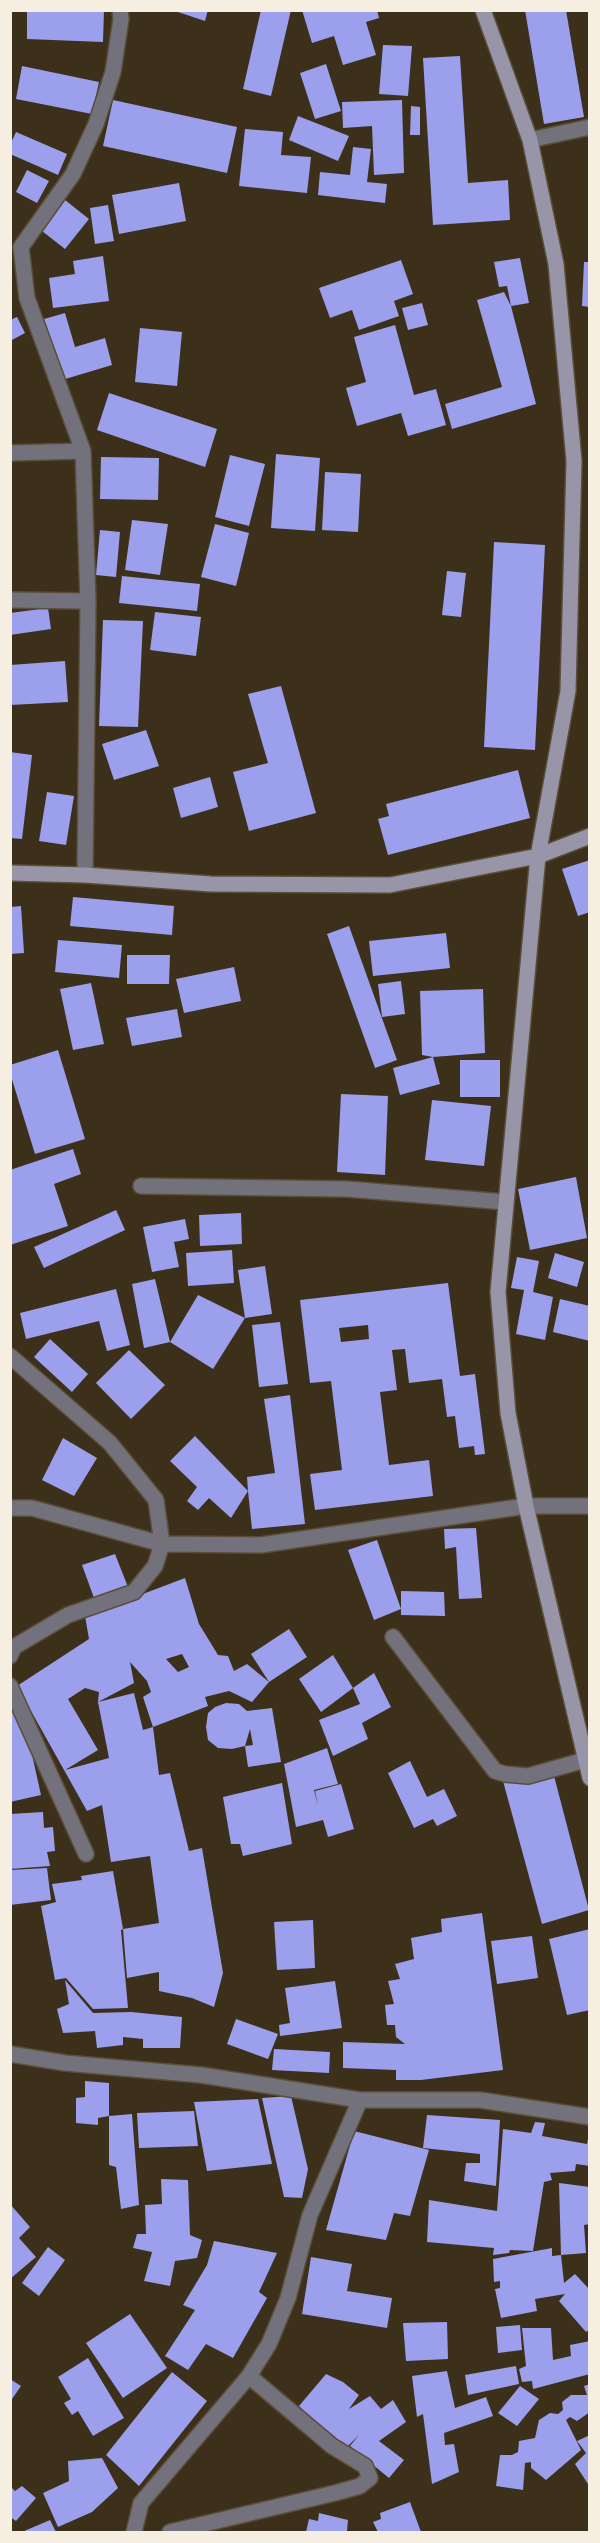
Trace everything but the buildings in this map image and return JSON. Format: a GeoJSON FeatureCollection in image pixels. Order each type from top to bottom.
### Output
{"type":"FeatureCollection","features":[{"type":"Feature","properties":{"kind":"street"},"geometry":{"type":"LineString","coordinates":[[85,875],[88,601],[83,451],[27,298],[16,247],[73,174],[96,124],[113,72],[121,19],[120,10]]}},
{"type":"Feature","properties":{"kind":"street"},"geometry":{"type":"LineString","coordinates":[[483,10],[530,140],[556,264],[574,461],[568,691],[538,856],[498,1292],[508,1413],[526,1506],[590,1778]]}},
{"type":"Feature","properties":{"kind":"street"},"geometry":{"type":"LineString","coordinates":[[530,140],[590,127]]}},
{"type":"Feature","properties":{"kind":"street"},"geometry":{"type":"LineString","coordinates":[[10,453],[83,451]]}},
{"type":"Feature","properties":{"kind":"street"},"geometry":{"type":"LineString","coordinates":[[10,600],[88,601]]}},
{"type":"Feature","properties":{"kind":"street"},"geometry":{"type":"LineString","coordinates":[[10,873],[85,875],[211,884],[390,885],[538,856],[590,836]]}},
{"type":"Feature","properties":{"kind":"street"},"geometry":{"type":"LineString","coordinates":[[141,1186],[347,1189],[505,1202]]}},
{"type":"Feature","properties":{"kind":"street"},"geometry":{"type":"LineString","coordinates":[[10,1356],[110,1443],[150,1492],[156,1500],[162,1544],[155,1566],[134,1592],[68,1615],[14,1647],[10,1656]]}},
{"type":"Feature","properties":{"kind":"street"},"geometry":{"type":"LineString","coordinates":[[10,1508],[32,1508],[162,1544],[261,1545],[526,1506],[590,1506]]}},
{"type":"Feature","properties":{"kind":"street"},"geometry":{"type":"LineString","coordinates":[[393,1636],[495,1771],[528,1776],[585,1760]]}},
{"type":"Feature","properties":{"kind":"street"},"geometry":{"type":"LineString","coordinates":[[10,1686],[86,1854]]}},
{"type":"Feature","properties":{"kind":"street"},"geometry":{"type":"LineString","coordinates":[[10,2054],[64,2062],[201,2075],[360,2100],[480,2100],[590,2117]]}},
{"type":"Feature","properties":{"kind":"street"},"geometry":{"type":"LineString","coordinates":[[134,2532],[141,2503],[249,2376],[269,2344],[288,2298],[310,2215],[360,2100]]}},
{"type":"Feature","properties":{"kind":"street"},"geometry":{"type":"LineString","coordinates":[[170,2532],[335,2493],[360,2486],[370,2478],[365,2466],[332,2446],[249,2376]]}}]}
